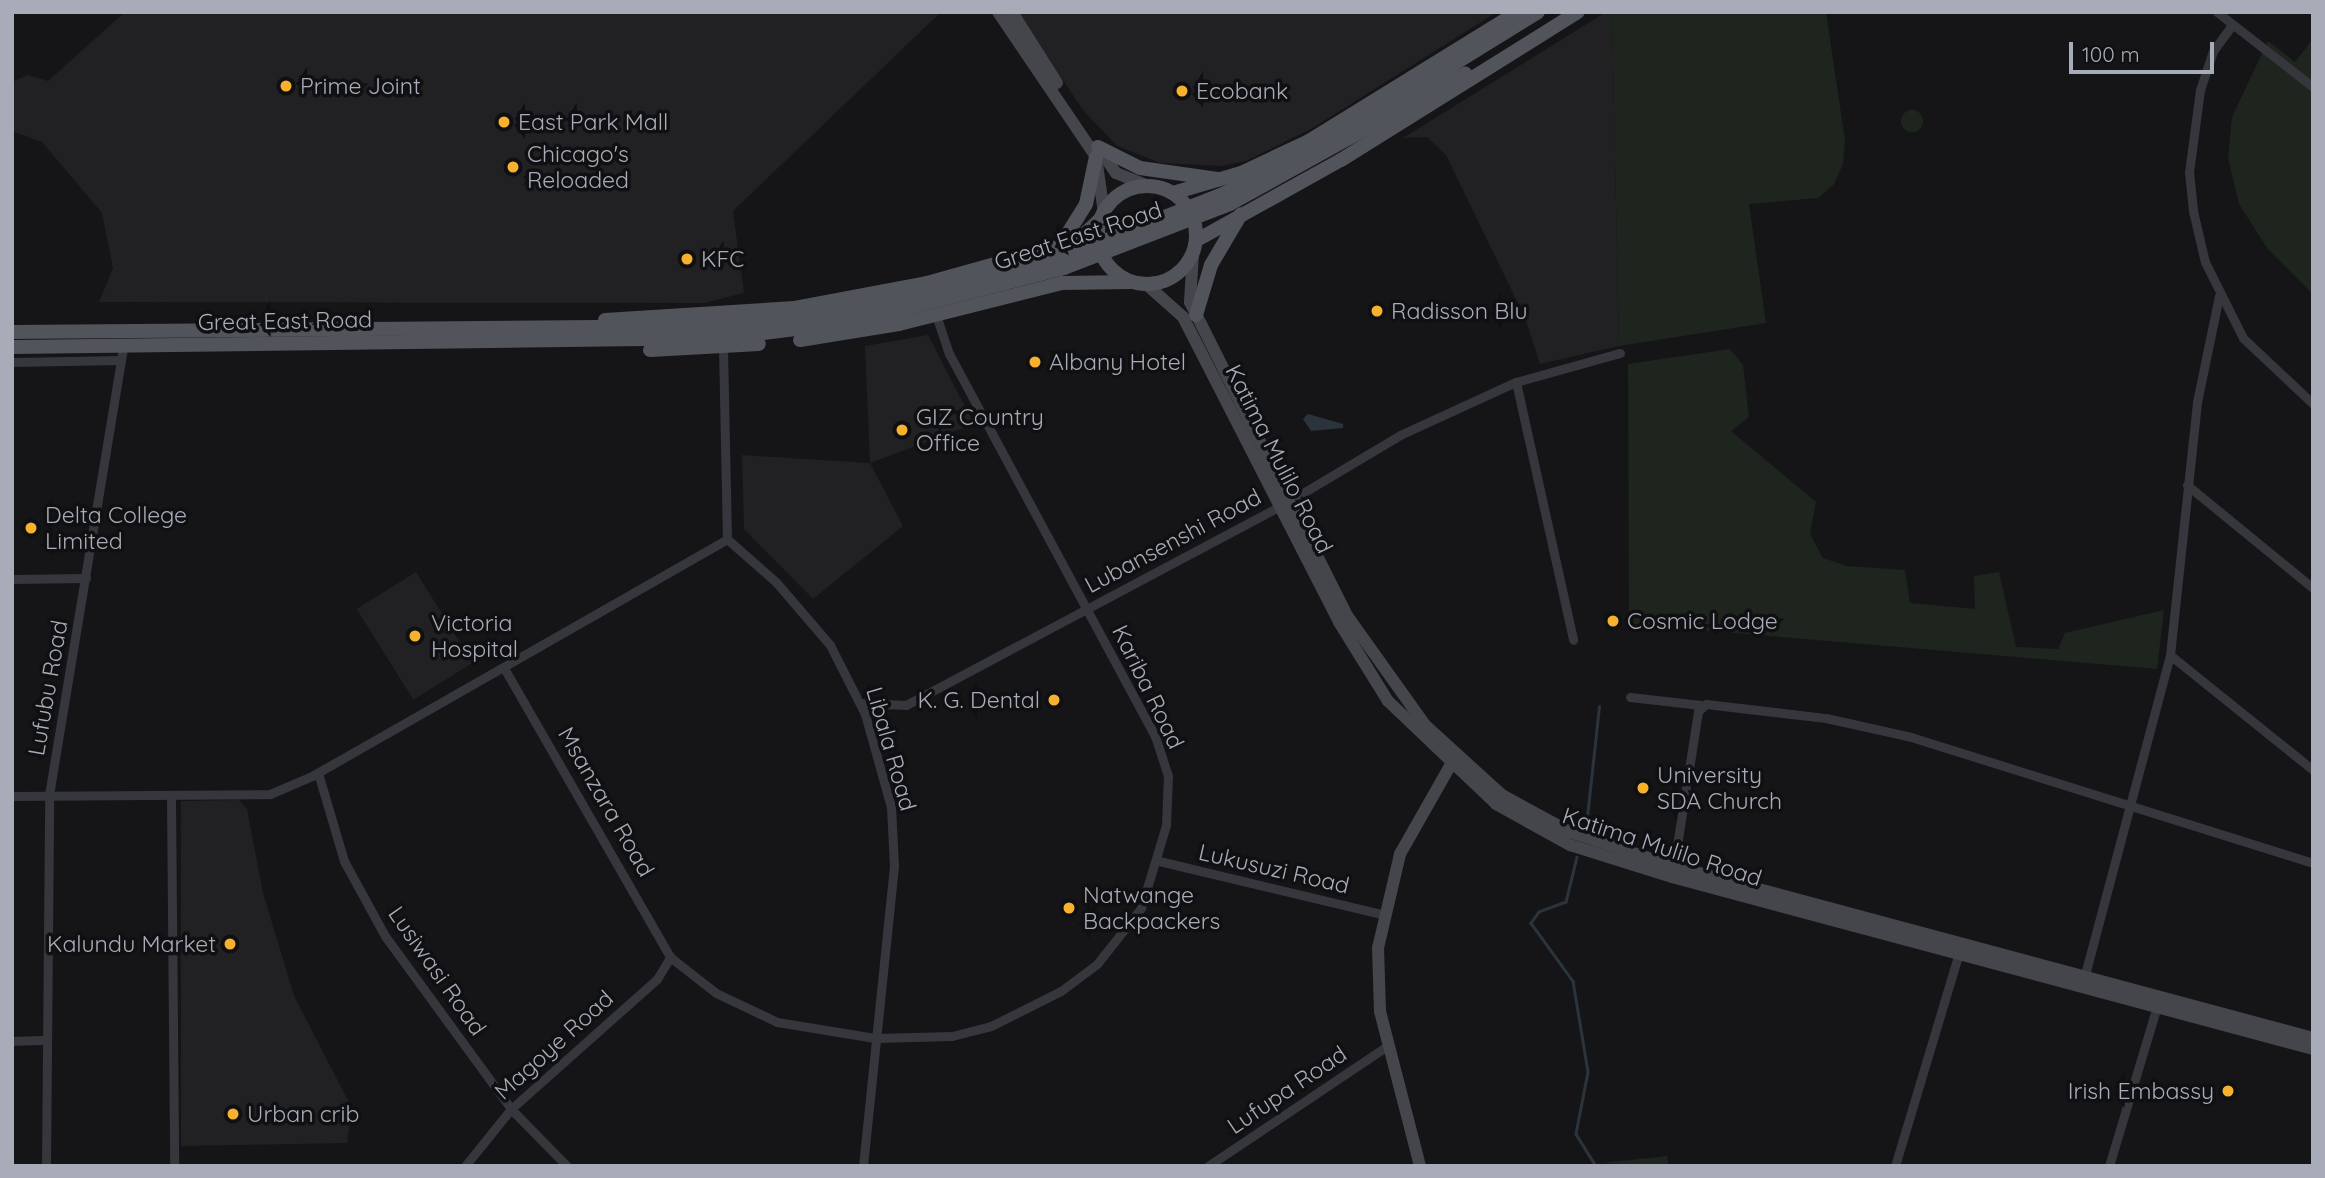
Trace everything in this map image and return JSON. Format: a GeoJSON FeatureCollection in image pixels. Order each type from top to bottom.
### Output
{"type":"FeatureCollection","features":[{"type":"Feature","properties":{"kind":"main road"},"geometry":{"type":"LineString","coordinates":[[998,12],[1097,152],[1116,173],[1173,193],[1192,213],[1197,240],[1193,256],[1177,275],[1139,283],[1101,253],[1102,216],[1097,152],[1012,12]]}},
{"type":"Feature","properties":{"kind":"main road","name":"Great East Road"},"geometry":{"type":"LineString","coordinates":[[1197,240],[1230,197],[1309,141],[1518,12]]}},
{"type":"Feature","properties":{"kind":"main road","name":"Great East Road"},"geometry":{"type":"LineString","coordinates":[[1230,197],[1331,140],[1538,12]]}},
{"type":"Feature","properties":{"kind":"main road","name":"Great East Road"},"geometry":{"type":"LineString","coordinates":[[1173,193],[1230,197],[1337,150],[1560,12]]}},
{"type":"Feature","properties":{"kind":"main road","name":"Great East Road"},"geometry":{"type":"LineString","coordinates":[[12,347],[122,353],[558,336],[796,319],[930,294],[1062,258],[1230,197],[1383,135],[1578,12]]}},
{"type":"Feature","properties":{"kind":"main road"},"geometry":{"type":"LineString","coordinates":[[1097,152],[1230,197],[1196,314]]}},
{"type":"Feature","properties":{"kind":"main road"},"geometry":{"type":"LineString","coordinates":[[1062,258],[1086,204],[1097,152]]}},
{"type":"Feature","properties":{"kind":"main road"},"geometry":{"type":"LineString","coordinates":[[1102,216],[1122,193],[1149,186]]}},
{"type":"Feature","properties":{"kind":"main road","name":"Great East Road"},"geometry":{"type":"LineString","coordinates":[[1062,258],[1089,234],[1102,216]]}},
{"type":"Feature","properties":{"kind":"main road","name":"Katima Mulilo Road"},"geometry":{"type":"LineString","coordinates":[[1193,256],[1189,292],[1196,314],[1362,662],[1402,717],[1453,759],[1496,804],[1570,845],[2083,982],[2313,1049]]}},
{"type":"Feature","properties":{"kind":"main road","name":"Great East Road"},"geometry":{"type":"LineString","coordinates":[[12,332],[558,336],[597,350],[723,348],[936,316],[1062,283],[1139,283]]}},
{"type":"Feature","properties":{"kind":"main road","name":"Katima Mulilo Road"},"geometry":{"type":"LineString","coordinates":[[1139,283],[1183,317],[1285,504]]}},
{"type":"Feature","properties":{"kind":"main road"},"geometry":{"type":"LineString","coordinates":[[1420,1166],[1387,1046],[1378,984],[1381,914],[1400,854],[1453,759]]}},
{"type":"Feature","properties":{"kind":"main road","name":"Katima Mulilo Road"},"geometry":{"type":"LineString","coordinates":[[2157,1004],[2313,1038]]}},
{"type":"Feature","properties":{"kind":"street"},"geometry":{"type":"LineString","coordinates":[[2217,12],[2313,87]]}},
{"type":"Feature","properties":{"kind":"street"},"geometry":{"type":"LineString","coordinates":[[2232,25],[2213,51],[2200,90],[2189,172],[2205,262],[2218,296],[2243,338],[2313,404]]}},
{"type":"Feature","properties":{"kind":"street"},"geometry":{"type":"LineString","coordinates":[[2083,982],[2133,807],[2170,655],[2187,485],[2218,296]]}},
{"type":"Feature","properties":{"kind":"street","name":"Kariba Road"},"geometry":{"type":"LineString","coordinates":[[670,957],[757,1016],[875,1038],[972,1032],[1061,991],[1121,939],[1159,861],[1168,776],[1156,738],[948,354],[936,316]]}},
{"type":"Feature","properties":{"kind":"street"},"geometry":{"type":"LineString","coordinates":[[12,796],[171,798],[270,794],[318,773],[727,539],[723,348]]}},
{"type":"Feature","properties":{"kind":"street"},"geometry":{"type":"LineString","coordinates":[[12,362],[122,353]]}},
{"type":"Feature","properties":{"kind":"street","name":"Lufubu Road"},"geometry":{"type":"LineString","coordinates":[[46,1166],[49,795],[122,353]]}},
{"type":"Feature","properties":{"kind":"street","name":"Lubansenshi Road"},"geometry":{"type":"LineString","coordinates":[[859,703],[906,705],[1285,504],[1400,435],[1516,382],[1620,353]]}},
{"type":"Feature","properties":{"kind":"street"},"geometry":{"type":"LineString","coordinates":[[1516,382],[1573,640]]}},
{"type":"Feature","properties":{"kind":"street"},"geometry":{"type":"LineString","coordinates":[[2187,485],[2313,588]]}},
{"type":"Feature","properties":{"kind":"street","name":"Libala Road"},"geometry":{"type":"LineString","coordinates":[[727,539],[808,616],[859,703],[894,830],[863,1166]]}},
{"type":"Feature","properties":{"kind":"street"},"geometry":{"type":"LineString","coordinates":[[12,579],[86,578]]}},
{"type":"Feature","properties":{"kind":"street"},"geometry":{"type":"LineString","coordinates":[[2170,655],[2313,770]]}},
{"type":"Feature","properties":{"kind":"street","name":"Msanzara Road"},"geometry":{"type":"LineString","coordinates":[[504,668],[670,957]]}},
{"type":"Feature","properties":{"kind":"street"},"geometry":{"type":"LineString","coordinates":[[1630,697],[1826,718],[1911,737],[2313,863]]}},
{"type":"Feature","properties":{"kind":"street"},"geometry":{"type":"LineString","coordinates":[[1673,872],[1701,705]]}},
{"type":"Feature","properties":{"kind":"street","name":"Lusiwasi Road"},"geometry":{"type":"LineString","coordinates":[[318,773],[344,861],[385,936],[510,1109],[567,1166]]}},
{"type":"Feature","properties":{"kind":"street"},"geometry":{"type":"LineString","coordinates":[[171,798],[174,1166]]}},
{"type":"Feature","properties":{"kind":"street","name":"Lukusuzi Road"},"geometry":{"type":"LineString","coordinates":[[1159,861],[1381,914]]}},
{"type":"Feature","properties":{"kind":"street"},"geometry":{"type":"LineString","coordinates":[[1895,1166],[1960,949]]}},
{"type":"Feature","properties":{"kind":"street","name":"Magoye Road"},"geometry":{"type":"LineString","coordinates":[[465,1166],[510,1109],[657,979],[670,957]]}},
{"type":"Feature","properties":{"kind":"street"},"geometry":{"type":"LineString","coordinates":[[2109,1166],[2157,1004]]}},
{"type":"Feature","properties":{"kind":"street"},"geometry":{"type":"LineString","coordinates":[[12,1041],[46,1040]]}},
{"type":"Feature","properties":{"kind":"street","name":"Lufupa Road"},"geometry":{"type":"LineString","coordinates":[[1208,1166],[1387,1046]]}},
{"type":"Feature","properties":{"kind":"shaded area"},"geometry":{"type":"Polygon","coordinates":[[[125,12],[941,12],[733,211],[744,293],[704,303],[99,302],[113,268],[102,213],[42,142],[12,131],[12,82],[27,75],[48,81],[125,12]]]}},
{"type":"Feature","properties":{"kind":"shaded area"},"geometry":{"type":"Polygon","coordinates":[[[1017,12],[1497,12],[1311,129],[1246,161],[1220,166],[1160,163],[1117,146],[1083,110],[1017,12]]]}},
{"type":"Feature","properties":{"kind":"shaded area"},"geometry":{"type":"Polygon","coordinates":[[[1606,12],[1612,12],[1619,346],[1540,364],[1525,318],[1446,155],[1427,137],[1403,138],[1606,12]]]}},
{"type":"Feature","properties":{"kind":"shaded area"},"geometry":{"type":"Polygon","coordinates":[[[1612,12],[1826,12],[1845,141],[1843,164],[1834,184],[1818,198],[1749,204],[1766,323],[1619,346],[1612,12]]]}},
{"type":"Feature","properties":{"kind":"shaded area"},"geometry":{"type":"Polygon","coordinates":[[[2313,39],[2313,294],[2267,248],[2239,204],[2228,158],[2232,117],[2268,41],[2295,62],[2313,39]]]}},
{"type":"Feature","properties":{"kind":"shaded area"},"geometry":{"type":"Polygon","coordinates":[[[1912,110],[1920,113],[1923,121],[1920,129],[1912,132],[1904,129],[1901,121],[1904,113],[1912,110]]]}},
{"type":"Feature","properties":{"kind":"shaded area"},"geometry":{"type":"Polygon","coordinates":[[[928,335],[974,424],[870,463],[865,346],[928,335]]]}},
{"type":"Feature","properties":{"kind":"shaded area"},"geometry":{"type":"Polygon","coordinates":[[[1730,349],[1743,365],[1749,417],[1731,431],[1816,502],[1810,534],[1823,558],[1847,566],[1905,570],[1910,603],[1975,609],[1974,576],[1999,572],[2016,647],[2058,649],[2065,633],[2164,610],[2157,669],[1629,624],[1628,364],[1730,349]]]}},
{"type":"Feature","properties":{"kind":"shaded area"},"geometry":{"type":"Polygon","coordinates":[[[1308,414],[1343,424],[1343,428],[1311,431],[1303,419],[1308,414]]]}},
{"type":"Feature","properties":{"kind":"shaded area"},"geometry":{"type":"Polygon","coordinates":[[[742,455],[870,463],[903,526],[813,599],[744,529],[742,455]]]}},
{"type":"Feature","properties":{"kind":"shaded area","name":"Victoria Hospital"},"geometry":{"type":"Polygon","coordinates":[[[416,572],[473,663],[413,700],[357,609],[416,572]]]}},
{"type":"Feature","properties":{"kind":"shaded area","name":"Kalundu Market"},"geometry":{"type":"Polygon","coordinates":[[[239,800],[247,809],[263,893],[294,996],[352,1108],[347,1143],[181,1146],[181,801],[239,800]]]}},
{"type":"Feature","properties":{"kind":"shaded area"},"geometry":{"type":"Polygon","coordinates":[[[1667,1156],[1669,1166],[1601,1163],[1667,1156]]]}},
{"type":"Feature","properties":{"kind":"waterway"},"geometry":{"type":"LineString","coordinates":[[1586,826],[1599,707]]}},
{"type":"Feature","properties":{"kind":"waterway"},"geometry":{"type":"LineString","coordinates":[[1577,857],[1566,902],[1539,912],[1531,923],[1573,981],[1588,1072],[1576,1134],[1596,1166]]}},
{"type":"Feature","properties":{"kind":"place","name":"Prime Joint"},"geometry":{"type":"Point","coordinates":[286,86]}},
{"type":"Feature","properties":{"kind":"place","name":"Ecobank"},"geometry":{"type":"Point","coordinates":[1182,91]}},
{"type":"Feature","properties":{"kind":"place","name":"East Park Mall"},"geometry":{"type":"Point","coordinates":[504,122]}},
{"type":"Feature","properties":{"kind":"place","name":"Chicago's Reloaded"},"geometry":{"type":"Point","coordinates":[513,167]}},
{"type":"Feature","properties":{"kind":"place","name":"KFC"},"geometry":{"type":"Point","coordinates":[687,259]}},
{"type":"Feature","properties":{"kind":"place","name":"Radisson Blu"},"geometry":{"type":"Point","coordinates":[1377,311]}},
{"type":"Feature","properties":{"kind":"place","name":"Albany Hotel"},"geometry":{"type":"Point","coordinates":[1035,362]}},
{"type":"Feature","properties":{"kind":"place","name":"GIZ Country Office"},"geometry":{"type":"Point","coordinates":[902,430]}},
{"type":"Feature","properties":{"kind":"place","name":"Delta College Limited"},"geometry":{"type":"Point","coordinates":[31,528]}},
{"type":"Feature","properties":{"kind":"place","name":"Cosmic Lodge"},"geometry":{"type":"Point","coordinates":[1613,621]}},
{"type":"Feature","properties":{"kind":"place","name":"Victoria Hospital"},"geometry":{"type":"Point","coordinates":[415,636]}},
{"type":"Feature","properties":{"kind":"place","name":"K. G. Dental"},"geometry":{"type":"Point","coordinates":[1054,700]}},
{"type":"Feature","properties":{"kind":"place","name":"University SDA Church"},"geometry":{"type":"Point","coordinates":[1643,788]}},
{"type":"Feature","properties":{"kind":"place","name":"Natwange Backpackers"},"geometry":{"type":"Point","coordinates":[1069,908]}},
{"type":"Feature","properties":{"kind":"place","name":"Kalundu Market"},"geometry":{"type":"Point","coordinates":[230,944]}},
{"type":"Feature","properties":{"kind":"place","name":"Irish Embassy"},"geometry":{"type":"Point","coordinates":[2228,1091]}},
{"type":"Feature","properties":{"kind":"place","name":"Urban crib"},"geometry":{"type":"Point","coordinates":[233,1114]}}]}
